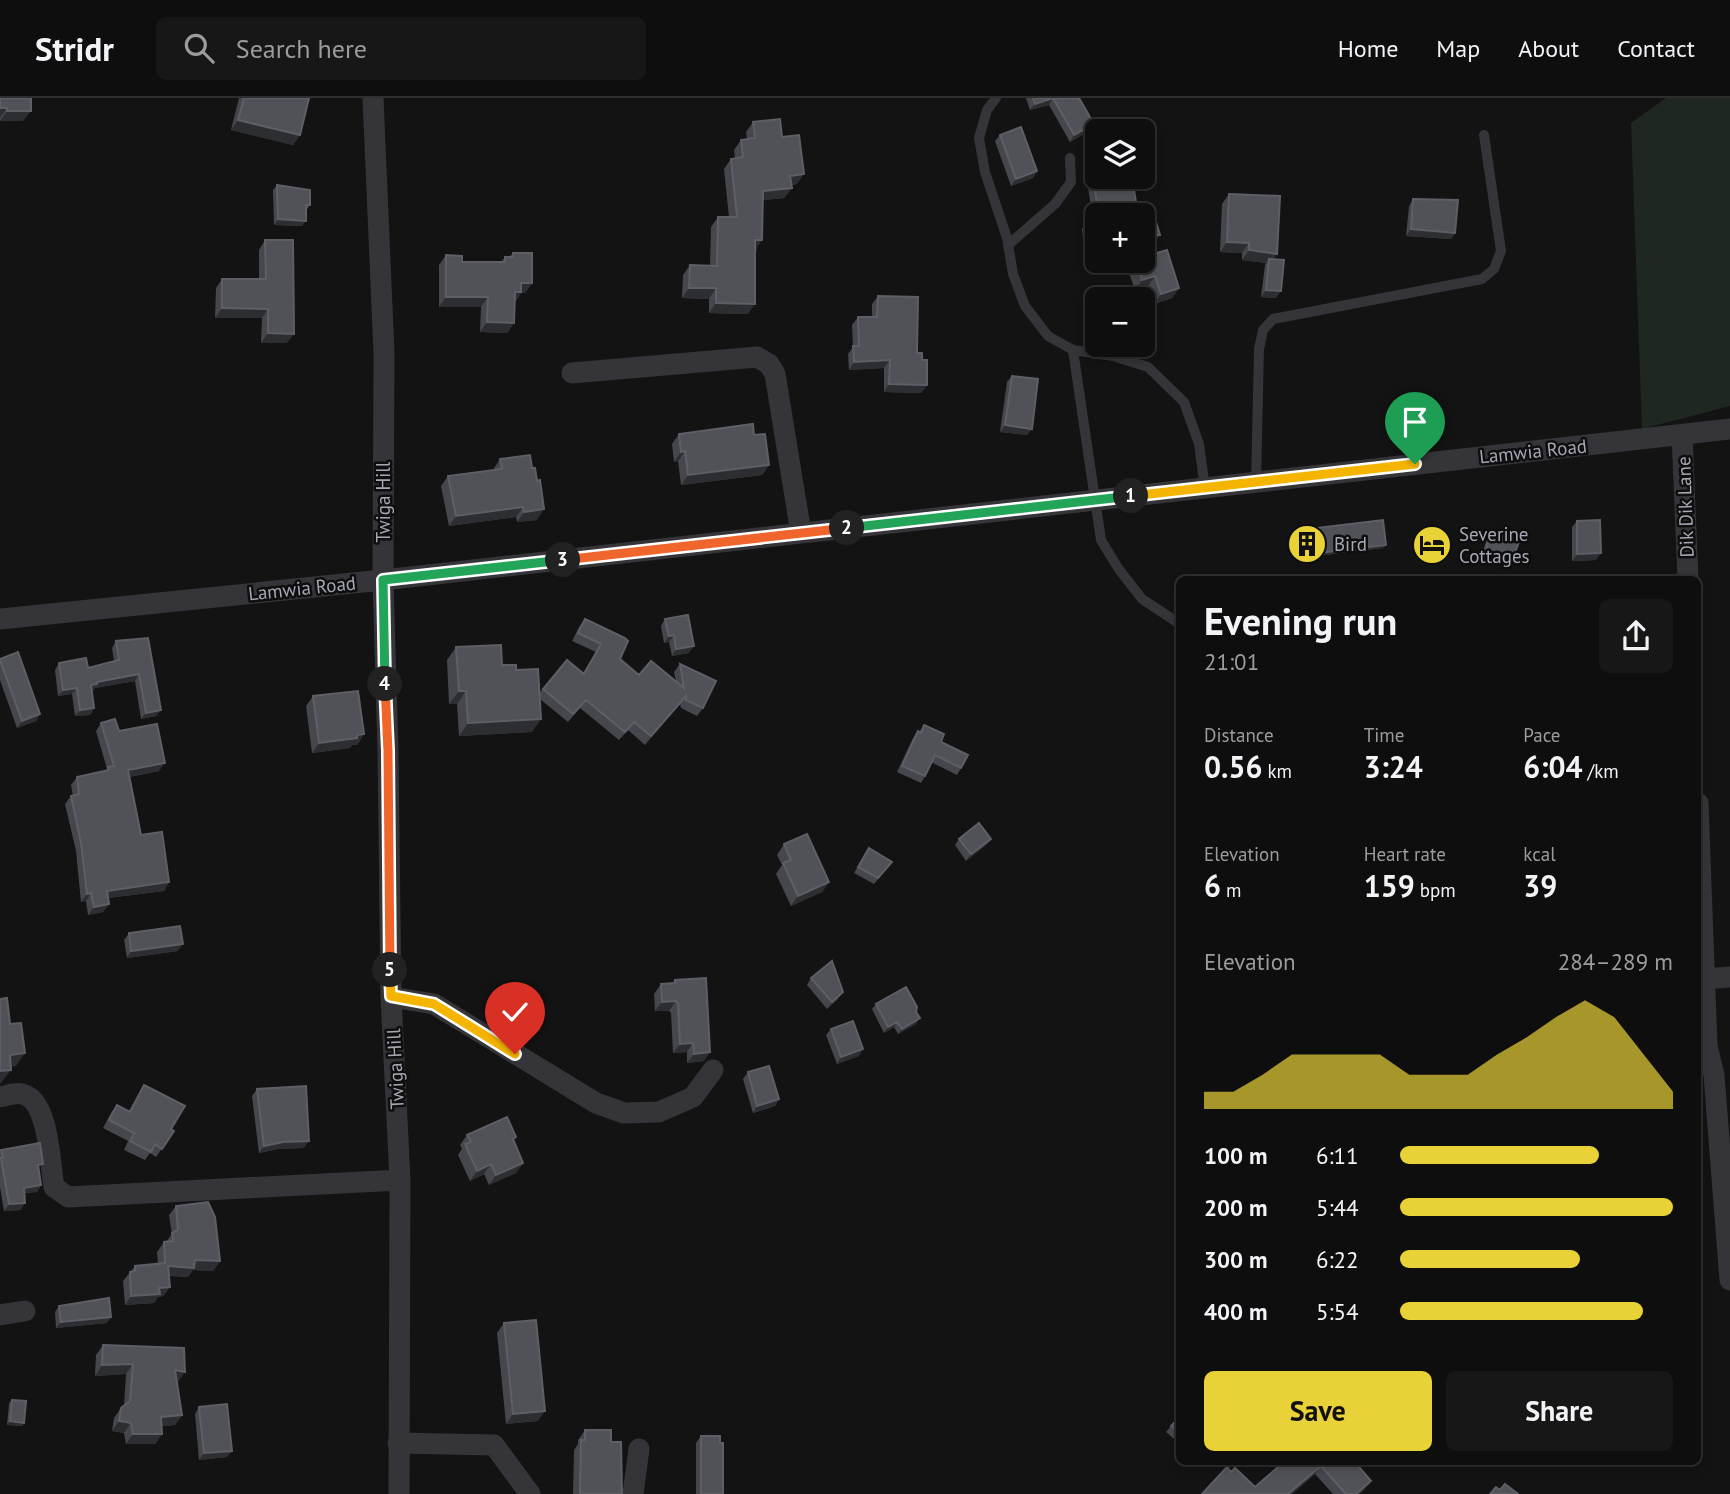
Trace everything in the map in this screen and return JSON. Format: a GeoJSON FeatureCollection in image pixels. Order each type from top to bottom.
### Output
{"type":"FeatureCollection","features":[{"type":"Feature","properties":{"kind":"street","name":"Twiga Hill"},"geometry":{"type":"LineString","coordinates":[[373,98],[384,353],[383,580],[391,996],[400,1180],[399,1494]]}},
{"type":"Feature","properties":{"kind":"street"},"geometry":{"type":"LineString","coordinates":[[572,373],[757,357],[769,364],[775,374],[801,533]]}},
{"type":"Feature","properties":{"kind":"street","name":"Lamwia Road"},"geometry":{"type":"LineString","coordinates":[[0,619],[383,580],[1730,429]]}},
{"type":"Feature","properties":{"kind":"street","name":"Dik Dik Lane"},"geometry":{"type":"LineString","coordinates":[[1682,435],[1688,576]]}},
{"type":"Feature","properties":{"kind":"street"},"geometry":{"type":"LineString","coordinates":[[1701,878],[1705,979],[1702,1046],[1722,1069],[1730,1280]]}},
{"type":"Feature","properties":{"kind":"street"},"geometry":{"type":"LineString","coordinates":[[1705,979],[1730,977]]}},
{"type":"Feature","properties":{"kind":"street"},"geometry":{"type":"LineString","coordinates":[[391,996],[434,1004],[596,1103],[624,1113],[659,1112],[694,1097],[713,1070]]}},
{"type":"Feature","properties":{"kind":"street"},"geometry":{"type":"LineString","coordinates":[[0,1097],[21,1093],[35,1101],[43,1114],[54,1187],[60,1194],[68,1197],[400,1180]]}},
{"type":"Feature","properties":{"kind":"street"},"geometry":{"type":"LineString","coordinates":[[0,1315],[25,1311]]}},
{"type":"Feature","properties":{"kind":"street"},"geometry":{"type":"LineString","coordinates":[[398,1443],[494,1445],[530,1494]]}},
{"type":"Feature","properties":{"kind":"street"},"geometry":{"type":"LineString","coordinates":[[633,1494],[639,1449]]}},
{"type":"Feature","properties":{"kind":"lane"},"geometry":{"type":"LineString","coordinates":[[996,98],[987,110],[979,138],[985,172],[1008,246],[1013,274],[1025,306],[1048,335],[1073,350],[1113,356],[1148,367],[1184,402],[1199,444],[1205,488]]}},
{"type":"Feature","properties":{"kind":"lane"},"geometry":{"type":"LineString","coordinates":[[1256,482],[1259,349],[1263,330],[1273,319],[1482,279],[1494,268],[1501,251],[1484,135]]}},
{"type":"Feature","properties":{"kind":"lane"},"geometry":{"type":"LineString","coordinates":[[1008,246],[1055,204],[1071,182],[1070,158]]}},
{"type":"Feature","properties":{"kind":"lane"},"geometry":{"type":"LineString","coordinates":[[1073,350],[1101,540],[1118,568],[1142,598],[1176,621]]}},
{"type":"Feature","properties":{"kind":"shaded area"},"geometry":{"type":"Polygon","coordinates":[[[1666,98],[1730,98],[1730,406],[1642,429],[1631,123],[1666,98]]]}},
{"type":"Feature","properties":{"kind":"building"},"geometry":{"type":"Polygon","coordinates":[[[0,98],[31,98],[31,111],[7,111],[7,108],[0,108],[0,98]]]}},
{"type":"Feature","properties":{"kind":"building"},"geometry":{"type":"Polygon","coordinates":[[[244,98],[309,98],[300,135],[238,120],[244,98]]]}},
{"type":"Feature","properties":{"kind":"building"},"geometry":{"type":"Polygon","coordinates":[[[1033,98],[1053,98],[1035,104],[1033,98]]]}},
{"type":"Feature","properties":{"kind":"building"},"geometry":{"type":"Polygon","coordinates":[[[1053,98],[1079,98],[1091,119],[1085,119],[1085,129],[1074,135],[1053,98]]]}},
{"type":"Feature","properties":{"kind":"building"},"geometry":{"type":"Polygon","coordinates":[[[780,119],[782,137],[799,135],[804,174],[790,176],[792,188],[763,191],[762,240],[755,240],[755,304],[716,303],[716,288],[689,288],[690,265],[717,266],[718,217],[737,217],[731,159],[743,157],[741,140],[755,138],[753,122],[780,119]]]}},
{"type":"Feature","properties":{"kind":"building"},"geometry":{"type":"Polygon","coordinates":[[[1021,127],[1037,171],[1016,179],[1000,135],[1021,127]]]}},
{"type":"Feature","properties":{"kind":"building"},"geometry":{"type":"Polygon","coordinates":[[[277,185],[310,190],[306,221],[278,219],[277,185]]]}},
{"type":"Feature","properties":{"kind":"building"},"geometry":{"type":"Polygon","coordinates":[[[1095,189],[1134,189],[1136,203],[1097,203],[1095,189]]]}},
{"type":"Feature","properties":{"kind":"building"},"geometry":{"type":"Polygon","coordinates":[[[1229,194],[1280,196],[1277,254],[1249,250],[1249,243],[1227,242],[1229,194]]]}},
{"type":"Feature","properties":{"kind":"building"},"geometry":{"type":"Polygon","coordinates":[[[1413,199],[1458,200],[1455,233],[1411,229],[1413,199]]]}},
{"type":"Feature","properties":{"kind":"building"},"geometry":{"type":"Polygon","coordinates":[[[1155,219],[1160,235],[1155,235],[1155,219]]]}},
{"type":"Feature","properties":{"kind":"building"},"geometry":{"type":"Polygon","coordinates":[[[265,240],[293,240],[294,334],[268,333],[268,309],[222,308],[222,279],[266,279],[265,240]]]}},
{"type":"Feature","properties":{"kind":"building"},"geometry":{"type":"Polygon","coordinates":[[[1167,250],[1179,288],[1161,294],[1155,276],[1142,280],[1140,273],[1155,273],[1155,254],[1167,250]]]}},
{"type":"Feature","properties":{"kind":"building"},"geometry":{"type":"Polygon","coordinates":[[[513,253],[532,253],[532,283],[521,283],[521,292],[515,292],[514,323],[487,322],[488,297],[446,297],[446,255],[462,256],[462,262],[505,262],[505,257],[513,257],[513,253]]]}},
{"type":"Feature","properties":{"kind":"building"},"geometry":{"type":"Polygon","coordinates":[[[1269,259],[1284,260],[1281,291],[1266,290],[1269,259]]]}},
{"type":"Feature","properties":{"kind":"building"},"geometry":{"type":"Polygon","coordinates":[[[878,296],[918,297],[917,353],[922,353],[922,360],[927,360],[927,385],[889,384],[890,360],[854,362],[853,346],[859,346],[858,317],[877,317],[878,296]]]}},
{"type":"Feature","properties":{"kind":"building"},"geometry":{"type":"Polygon","coordinates":[[[1012,376],[1038,379],[1032,429],[1005,425],[1012,376]]]}},
{"type":"Feature","properties":{"kind":"building"},"geometry":{"type":"Polygon","coordinates":[[[753,424],[754,435],[765,434],[769,465],[688,475],[685,451],[681,452],[679,434],[753,424]]]}},
{"type":"Feature","properties":{"kind":"building"},"geometry":{"type":"Polygon","coordinates":[[[530,455],[537,481],[540,480],[544,509],[524,512],[523,507],[456,516],[448,476],[502,469],[500,459],[530,455]]]}},
{"type":"Feature","properties":{"kind":"building"},"geometry":{"type":"Polygon","coordinates":[[[1383,520],[1386,545],[1302,555],[1299,530],[1383,520]]]}},
{"type":"Feature","properties":{"kind":"building"},"geometry":{"type":"Polygon","coordinates":[[[1600,520],[1601,553],[1577,554],[1577,521],[1600,520]]]}},
{"type":"Feature","properties":{"kind":"building"},"geometry":{"type":"Polygon","coordinates":[[[1505,530],[1521,536],[1512,561],[1485,552],[1490,536],[1502,539],[1505,530]]]}},
{"type":"Feature","properties":{"kind":"building"},"geometry":{"type":"Polygon","coordinates":[[[688,615],[694,646],[676,649],[674,635],[669,636],[665,619],[688,615]]]}},
{"type":"Feature","properties":{"kind":"building"},"geometry":{"type":"Polygon","coordinates":[[[585,619],[628,641],[620,659],[639,675],[651,661],[684,688],[680,664],[716,681],[703,708],[686,700],[686,696],[651,736],[634,722],[625,732],[586,700],[573,714],[543,689],[567,660],[584,674],[601,644],[578,633],[585,619]]]}},
{"type":"Feature","properties":{"kind":"building"},"geometry":{"type":"Polygon","coordinates":[[[148,638],[161,710],[146,713],[139,674],[91,685],[94,708],[80,710],[77,688],[63,690],[59,663],[86,658],[88,668],[119,660],[116,641],[148,638]]]}},
{"type":"Feature","properties":{"kind":"building"},"geometry":{"type":"Polygon","coordinates":[[[501,645],[502,665],[516,665],[516,670],[538,669],[541,719],[468,723],[466,691],[459,691],[456,647],[501,645]]]}},
{"type":"Feature","properties":{"kind":"building"},"geometry":{"type":"Polygon","coordinates":[[[18,652],[40,714],[22,721],[0,660],[18,652]]]}},
{"type":"Feature","properties":{"kind":"building"},"geometry":{"type":"Polygon","coordinates":[[[358,691],[364,734],[357,735],[357,738],[319,743],[313,696],[358,691]]]}},
{"type":"Feature","properties":{"kind":"building"},"geometry":{"type":"Polygon","coordinates":[[[115,719],[119,731],[157,724],[165,763],[128,770],[141,835],[162,832],[169,882],[107,891],[109,904],[94,907],[91,893],[87,894],[81,843],[71,796],[79,794],[77,777],[109,770],[108,767],[114,766],[101,723],[115,719]]]}},
{"type":"Feature","properties":{"kind":"building"},"geometry":{"type":"Polygon","coordinates":[[[924,725],[944,734],[941,742],[968,755],[961,768],[935,755],[925,776],[902,766],[918,731],[921,733],[924,725]]]}},
{"type":"Feature","properties":{"kind":"building"},"geometry":{"type":"Polygon","coordinates":[[[979,823],[991,839],[971,854],[959,839],[979,823]]]}},
{"type":"Feature","properties":{"kind":"building"},"geometry":{"type":"Polygon","coordinates":[[[807,834],[829,882],[798,896],[783,863],[791,860],[784,844],[807,834]]]}},
{"type":"Feature","properties":{"kind":"building"},"geometry":{"type":"Polygon","coordinates":[[[869,848],[892,862],[878,878],[858,867],[869,848]]]}},
{"type":"Feature","properties":{"kind":"building"},"geometry":{"type":"Polygon","coordinates":[[[180,926],[183,944],[131,951],[129,933],[180,926]]]}},
{"type":"Feature","properties":{"kind":"building"},"geometry":{"type":"Polygon","coordinates":[[[832,961],[843,992],[832,1002],[811,978],[832,961]]]}},
{"type":"Feature","properties":{"kind":"building"},"geometry":{"type":"Polygon","coordinates":[[[706,978],[710,1052],[694,1054],[693,1043],[680,1044],[678,1003],[662,1002],[661,984],[675,983],[675,980],[706,978]]]}},
{"type":"Feature","properties":{"kind":"building"},"geometry":{"type":"Polygon","coordinates":[[[906,987],[920,1018],[902,1029],[897,1022],[888,1027],[876,1004],[906,987]]]}},
{"type":"Feature","properties":{"kind":"building"},"geometry":{"type":"Polygon","coordinates":[[[7,998],[10,1024],[21,1023],[25,1053],[10,1055],[11,1070],[0,1071],[0,999],[7,998]]]}},
{"type":"Feature","properties":{"kind":"building"},"geometry":{"type":"Polygon","coordinates":[[[853,1021],[863,1049],[841,1057],[831,1029],[853,1021]]]}},
{"type":"Feature","properties":{"kind":"building"},"geometry":{"type":"Polygon","coordinates":[[[769,1066],[779,1099],[757,1106],[748,1072],[769,1066]]]}},
{"type":"Feature","properties":{"kind":"building"},"geometry":{"type":"Polygon","coordinates":[[[144,1085],[185,1106],[162,1149],[155,1144],[151,1152],[130,1141],[134,1133],[109,1120],[117,1105],[130,1112],[144,1085]]]}},
{"type":"Feature","properties":{"kind":"building"},"geometry":{"type":"Polygon","coordinates":[[[306,1086],[309,1141],[264,1146],[257,1089],[306,1086]]]}},
{"type":"Feature","properties":{"kind":"building"},"geometry":{"type":"Polygon","coordinates":[[[507,1117],[523,1163],[496,1175],[491,1164],[477,1171],[465,1144],[471,1142],[467,1135],[507,1117]]]}},
{"type":"Feature","properties":{"kind":"building"},"geometry":{"type":"Polygon","coordinates":[[[40,1143],[43,1164],[38,1165],[41,1185],[24,1188],[25,1203],[9,1204],[1,1150],[40,1143]]]}},
{"type":"Feature","properties":{"kind":"building"},"geometry":{"type":"Polygon","coordinates":[[[208,1202],[215,1217],[220,1261],[195,1260],[194,1268],[168,1266],[170,1287],[159,1288],[160,1294],[131,1296],[130,1272],[135,1271],[135,1266],[165,1263],[164,1242],[173,1241],[172,1233],[178,1230],[176,1206],[208,1202]]]}},
{"type":"Feature","properties":{"kind":"building"},"geometry":{"type":"Polygon","coordinates":[[[109,1298],[111,1317],[61,1322],[59,1306],[109,1298]]]}},
{"type":"Feature","properties":{"kind":"building"},"geometry":{"type":"Polygon","coordinates":[[[536,1320],[545,1411],[513,1414],[504,1323],[536,1320]]]}},
{"type":"Feature","properties":{"kind":"building"},"geometry":{"type":"Polygon","coordinates":[[[103,1345],[184,1348],[185,1372],[175,1370],[182,1415],[161,1417],[162,1434],[133,1434],[131,1423],[119,1421],[121,1408],[130,1401],[133,1364],[102,1365],[103,1345]]]}},
{"type":"Feature","properties":{"kind":"building"},"geometry":{"type":"Polygon","coordinates":[[[12,1400],[26,1401],[24,1423],[10,1421],[12,1400]]]}},
{"type":"Feature","properties":{"kind":"building"},"geometry":{"type":"Polygon","coordinates":[[[227,1404],[232,1451],[204,1453],[199,1407],[227,1404]]]}},
{"type":"Feature","properties":{"kind":"building"},"geometry":{"type":"Polygon","coordinates":[[[585,1430],[611,1430],[611,1442],[621,1442],[622,1494],[580,1494],[581,1440],[585,1440],[585,1430]]]}},
{"type":"Feature","properties":{"kind":"building"},"geometry":{"type":"Polygon","coordinates":[[[701,1436],[720,1436],[720,1443],[723,1443],[723,1494],[701,1494],[701,1436]]]}},
{"type":"Feature","properties":{"kind":"building"},"geometry":{"type":"Polygon","coordinates":[[[1280,1465],[1357,1465],[1371,1481],[1356,1494],[1346,1494],[1321,1466],[1288,1494],[1202,1494],[1227,1467],[1231,1472],[1235,1468],[1255,1487],[1280,1465]]]}},
{"type":"Feature","properties":{"kind":"building"},"geometry":{"type":"Polygon","coordinates":[[[1505,1484],[1518,1494],[1490,1494],[1496,1487],[1500,1490],[1505,1484]]]}},
{"type":"Feature","properties":{"kind":"place","name":"Bird"},"geometry":{"type":"Point","coordinates":[1307,544]}},
{"type":"Feature","properties":{"kind":"place","name":"Severine Cottages"},"geometry":{"type":"Point","coordinates":[1432,545]}},
{"type":"Feature","properties":{"kind":"route"},"geometry":{"type":"LineString","coordinates":[[515,1054],[434,1004],[391,996],[383,580],[1415,464]]}}]}
